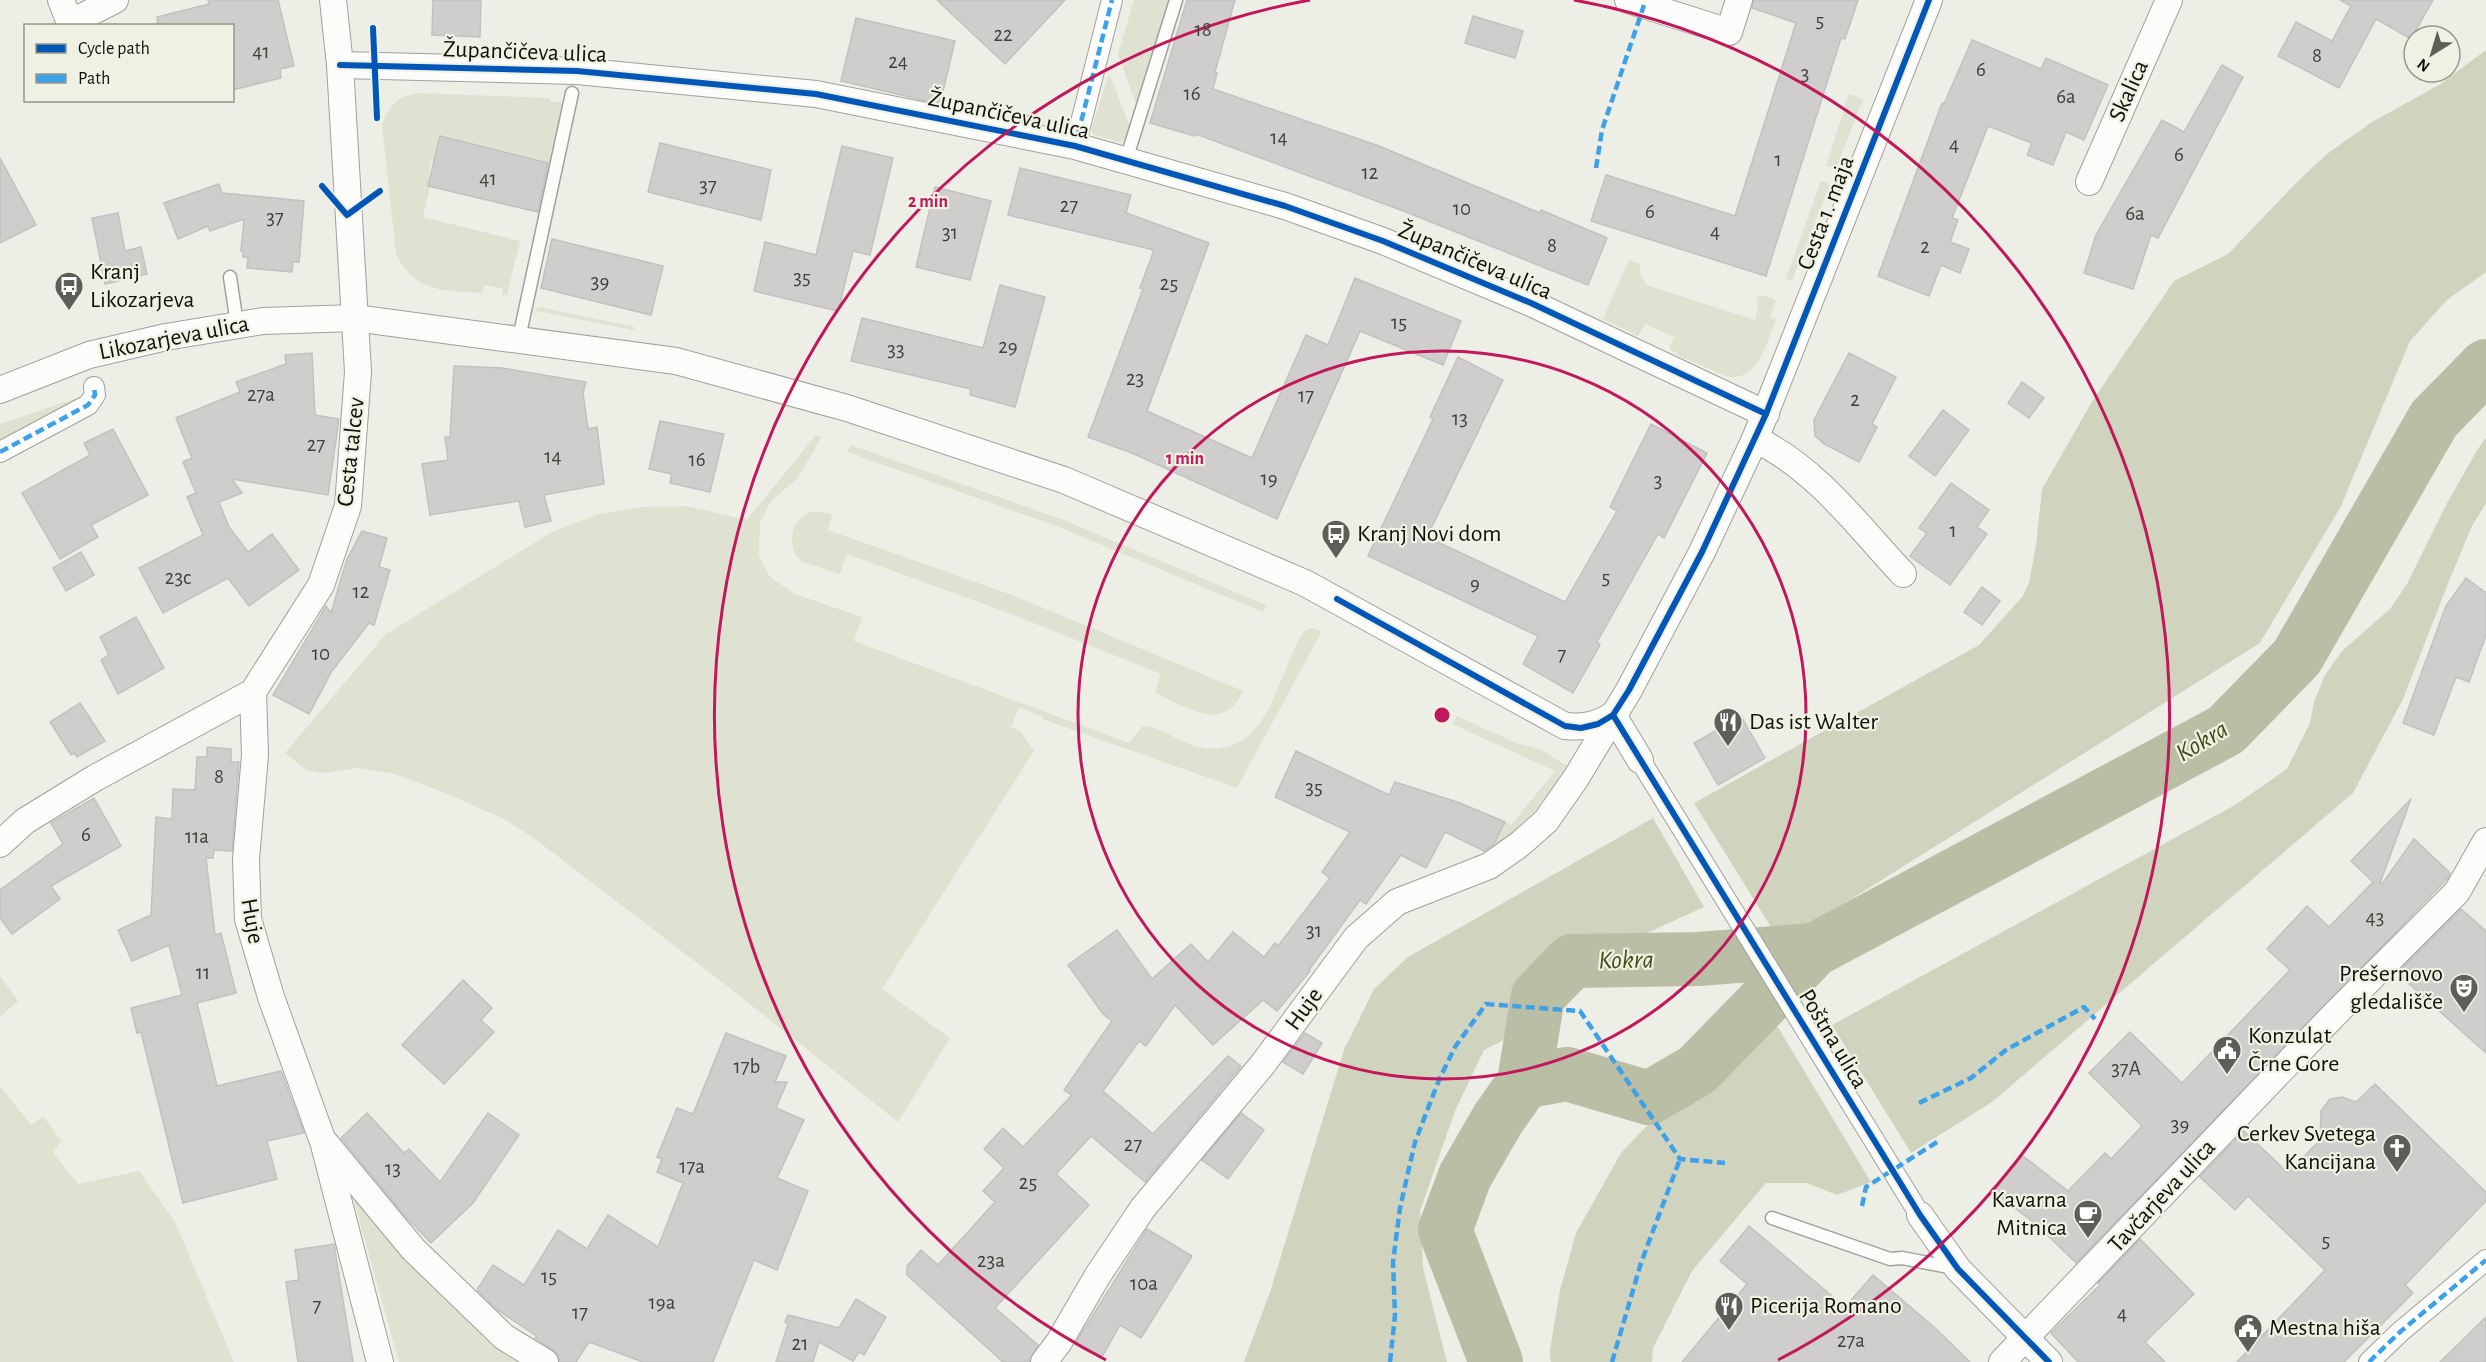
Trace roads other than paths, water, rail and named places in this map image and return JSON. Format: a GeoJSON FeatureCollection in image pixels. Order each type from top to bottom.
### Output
{"type":"FeatureCollection","features":[{"type":"Feature","properties":{"kind":"street"},"geometry":{"type":"LineString","coordinates":[[61,0],[70,23],[115,0]]}},
{"type":"Feature","properties":{"kind":"street","name":"Cesta talcev"},"geometry":{"type":"LineString","coordinates":[[0,844],[26,821],[95,778],[253,692],[321,585],[348,506],[358,372],[340,65],[333,0]]}},
{"type":"Feature","properties":{"kind":"street"},"geometry":{"type":"LineString","coordinates":[[1078,134],[1112,0]]}},
{"type":"Feature","properties":{"kind":"street"},"geometry":{"type":"LineString","coordinates":[[1628,0],[1729,32],[1739,0]]}},
{"type":"Feature","properties":{"kind":"street","name":"Cesta 1. maja"},"geometry":{"type":"LineString","coordinates":[[1755,439],[1767,414],[1929,0]]}},
{"type":"Feature","properties":{"kind":"street","name":"Skalica"},"geometry":{"type":"LineString","coordinates":[[2089,182],[2169,0]]}},
{"type":"Feature","properties":{"kind":"street","name":"Župančičeva ulica"},"geometry":{"type":"LineString","coordinates":[[340,65],[577,71],[816,94],[1070,145],[1285,206],[1383,241],[1531,303],[1767,414]]}},
{"type":"Feature","properties":{"kind":"street"},"geometry":{"type":"LineString","coordinates":[[355,318],[519,338],[676,361],[857,411],[1064,480],[1305,583],[1565,726],[1581,728],[1598,724],[1612,715],[1629,690],[1702,552],[1755,439],[1779,450],[1810,475],[1904,574]]}},
{"type":"Feature","properties":{"kind":"street","name":"Likozarjeva ulica"},"geometry":{"type":"LineString","coordinates":[[0,390],[89,355],[166,337],[237,324],[355,318]]}},
{"type":"Feature","properties":{"kind":"street"},"geometry":{"type":"LineString","coordinates":[[0,452],[88,405],[95,395],[94,387]]}},
{"type":"Feature","properties":{"kind":"street","name":"Huje"},"geometry":{"type":"LineString","coordinates":[[253,692],[255,755],[246,859],[248,920],[271,997],[322,1139],[380,1362]]}},
{"type":"Feature","properties":{"kind":"street","name":"Huje"},"geometry":{"type":"LineString","coordinates":[[1044,1362],[1059,1342],[1098,1275],[1143,1208],[1263,1064],[1356,938],[1397,902],[1489,866],[1520,844],[1546,820],[1576,778],[1612,715]]}},
{"type":"Feature","properties":{"kind":"street","name":"Poštna ulica"},"geometry":{"type":"LineString","coordinates":[[1612,715],[1920,1215],[1958,1269],[2049,1362]]}},
{"type":"Feature","properties":{"kind":"street","name":"Tavčarjeva ulica"},"geometry":{"type":"LineString","coordinates":[[2002,1362],[2332,1017],[2457,892],[2486,841]]}},
{"type":"Feature","properties":{"kind":"street","name":"Huje"},"geometry":{"type":"LineString","coordinates":[[322,1139],[413,1249],[504,1337],[545,1362]]}},
{"type":"Feature","properties":{"kind":"street"},"geometry":{"type":"LineString","coordinates":[[2369,1362],[2400,1332],[2486,1260]]}},
{"type":"Feature","properties":{"kind":"lane"},"geometry":{"type":"LineString","coordinates":[[1126,160],[1176,0]]}},
{"type":"Feature","properties":{"kind":"lane"},"geometry":{"type":"LineString","coordinates":[[519,338],[572,93]]}},
{"type":"Feature","properties":{"kind":"lane"},"geometry":{"type":"LineString","coordinates":[[230,277],[237,324]]}},
{"type":"Feature","properties":{"kind":"lane"},"geometry":{"type":"LineString","coordinates":[[1772,1218],[1890,1259],[1902,1258],[1958,1269]]}},
{"type":"Feature","properties":{"kind":"waterway","name":"Kokra"},"geometry":{"type":"LineString","coordinates":[[1496,1362],[1445,1230],[1465,1176],[1498,1119],[1524,1082],[1567,1074],[1649,1098],[1697,1070],[1814,950],[2226,730],[2297,657],[2434,419],[2486,366]]}},
{"type":"Feature","properties":{"kind":"waterway","name":"Kokra"},"geometry":{"type":"LineString","coordinates":[[1524,1082],[1538,996],[1572,961],[1698,959],[1814,950]]}},
{"type":"Feature","properties":{"kind":"place","name":"Kranj Likozarjeva"},"geometry":{"type":"Point","coordinates":[69,312]}},
{"type":"Feature","properties":{"kind":"place","name":"Kranj Novi dom"},"geometry":{"type":"Point","coordinates":[1336,560]}},
{"type":"Feature","properties":{"kind":"place","name":"Das ist Walter"},"geometry":{"type":"Point","coordinates":[1728,748]}},
{"type":"Feature","properties":{"kind":"place","name":"Prešernovo gledališče"},"geometry":{"type":"Point","coordinates":[2464,1014]}},
{"type":"Feature","properties":{"kind":"place","name":"Konzulat Črne Gore"},"geometry":{"type":"Point","coordinates":[2227,1076]}},
{"type":"Feature","properties":{"kind":"place","name":"Cerkev Svetega Kancijana"},"geometry":{"type":"Point","coordinates":[2397,1174]}},
{"type":"Feature","properties":{"kind":"place","name":"Kavarna Mitnica"},"geometry":{"type":"Point","coordinates":[2088,1240]}},
{"type":"Feature","properties":{"kind":"place","name":"Picerija Romano"},"geometry":{"type":"Point","coordinates":[1729,1332]}},
{"type":"Feature","properties":{"kind":"place","name":"Mestna hiša"},"geometry":{"type":"Point","coordinates":[2248,1354]}}]}
